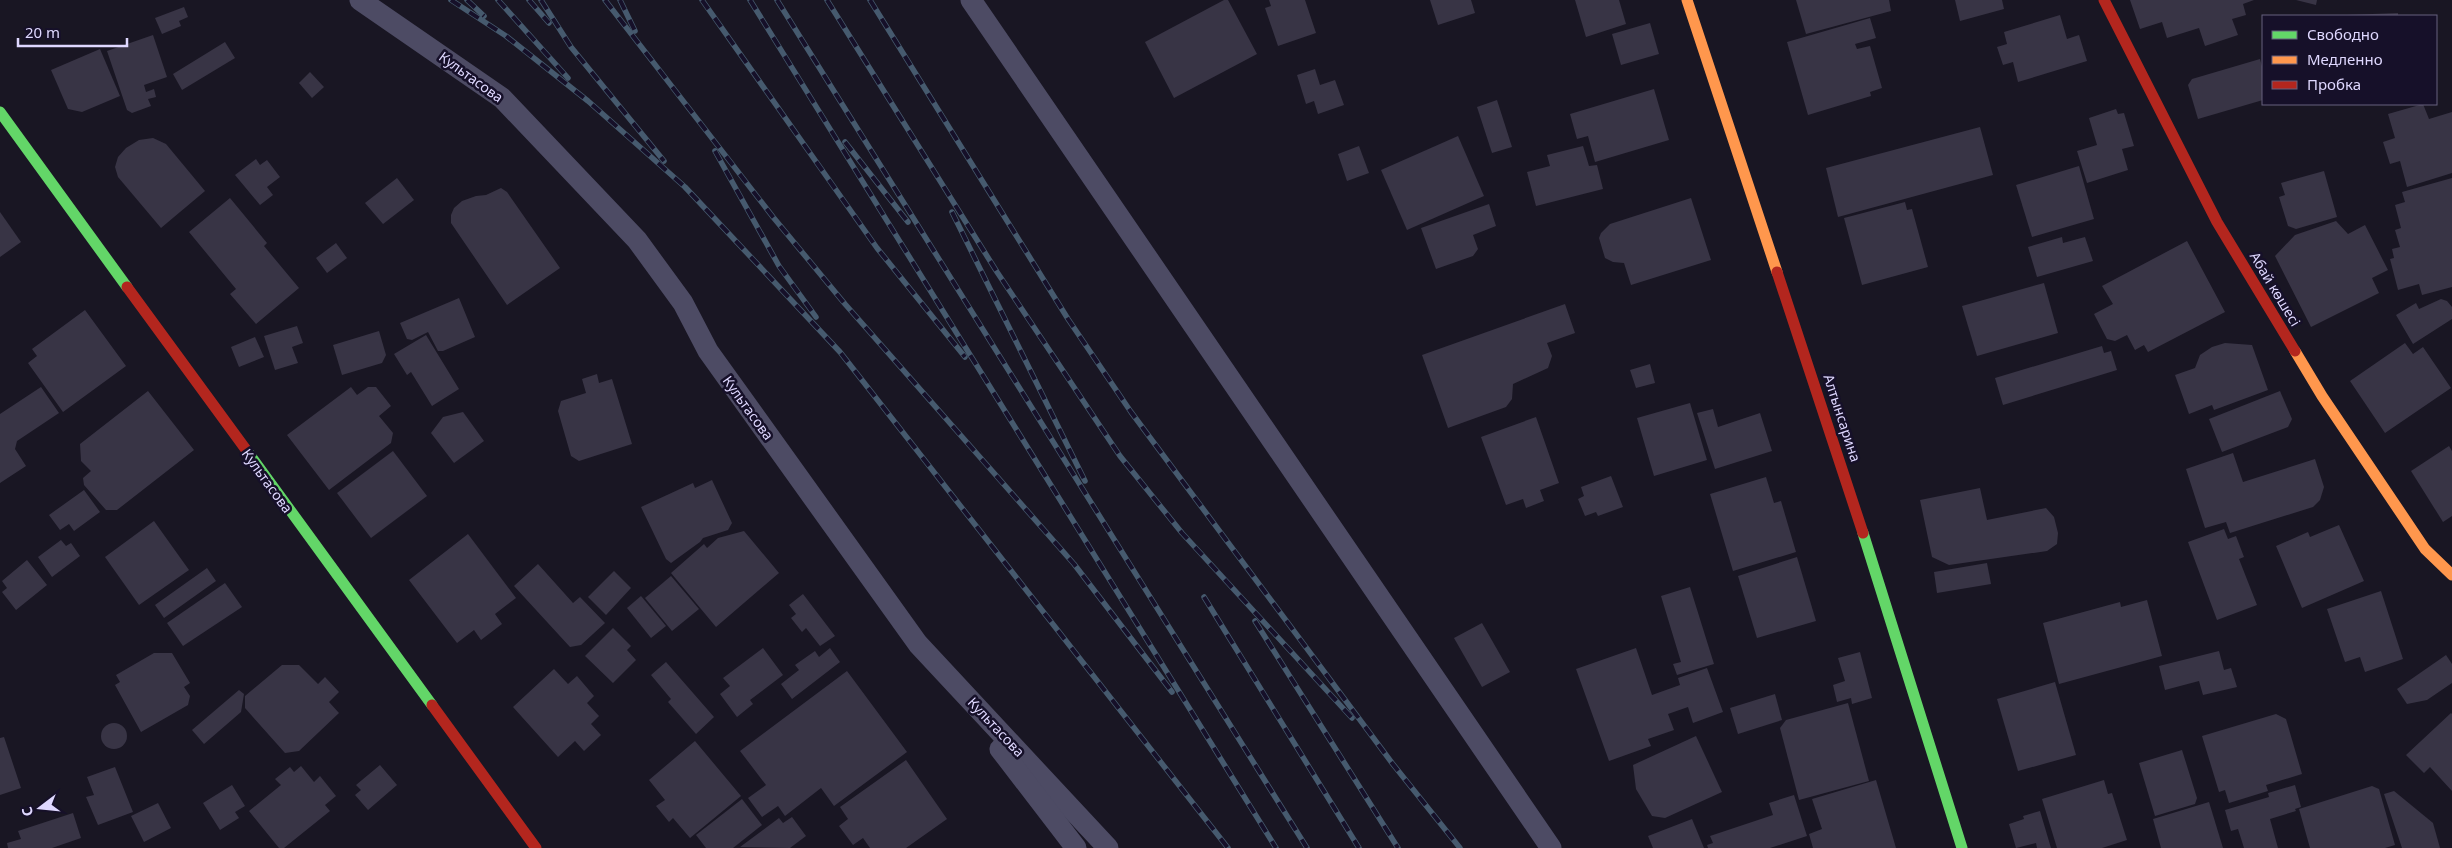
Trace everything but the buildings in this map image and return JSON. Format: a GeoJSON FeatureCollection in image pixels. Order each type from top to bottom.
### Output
{"type":"FeatureCollection","features":[{"type":"Feature","properties":{"kind":"street","name":"Алтынсарина"},"geometry":{"type":"LineString","coordinates":[[1688,0],[1857,512],[1962,848]]}},
{"type":"Feature","properties":{"kind":"street","name":"Абай көшесі"},"geometry":{"type":"LineString","coordinates":[[2104,0],[2217,222],[2317,388],[2425,549],[2452,575]]}},
{"type":"Feature","properties":{"kind":"street","name":"Культасова"},"geometry":{"type":"LineString","coordinates":[[0,112],[536,848]]}},
{"type":"Feature","properties":{"kind":"lane","name":"Культасова"},"geometry":{"type":"LineString","coordinates":[[360,0],[502,98],[637,240],[683,303],[708,351],[918,644],[1108,848]]}},
{"type":"Feature","properties":{"kind":"lane"},"geometry":{"type":"LineString","coordinates":[[971,0],[1551,848]]}},
{"type":"Feature","properties":{"kind":"lane"},"geometry":{"type":"LineString","coordinates":[[918,644],[1076,848]]}},
{"type":"Feature","properties":{"kind":"railway"},"geometry":{"type":"LineString","coordinates":[[451,0],[506,36],[588,101],[685,187],[840,352],[1228,848]]}},
{"type":"Feature","properties":{"kind":"railway"},"geometry":{"type":"LineString","coordinates":[[467,0],[484,16]]}},
{"type":"Feature","properties":{"kind":"railway"},"geometry":{"type":"LineString","coordinates":[[498,0],[568,78]]}},
{"type":"Feature","properties":{"kind":"railway"},"geometry":{"type":"LineString","coordinates":[[529,0],[549,23]]}},
{"type":"Feature","properties":{"kind":"railway"},"geometry":{"type":"LineString","coordinates":[[541,0],[571,47],[664,161]]}},
{"type":"Feature","properties":{"kind":"railway"},"geometry":{"type":"LineString","coordinates":[[605,0],[773,217],[845,304],[1074,564],[1172,692]]}},
{"type":"Feature","properties":{"kind":"railway"},"geometry":{"type":"LineString","coordinates":[[620,0],[635,31]]}},
{"type":"Feature","properties":{"kind":"railway"},"geometry":{"type":"LineString","coordinates":[[702,0],[877,248],[965,357]]}},
{"type":"Feature","properties":{"kind":"railway"},"geometry":{"type":"LineString","coordinates":[[750,0],[1276,848]]}},
{"type":"Feature","properties":{"kind":"railway"},"geometry":{"type":"LineString","coordinates":[[777,0],[1307,848]]}},
{"type":"Feature","properties":{"kind":"railway"},"geometry":{"type":"LineString","coordinates":[[827,0],[997,272],[1120,456],[1182,533],[1352,718]]}},
{"type":"Feature","properties":{"kind":"railway"},"geometry":{"type":"LineString","coordinates":[[870,0],[1068,319],[1131,412],[1392,763],[1460,848]]}},
{"type":"Feature","properties":{"kind":"railway"},"geometry":{"type":"LineString","coordinates":[[845,142],[908,222]]}},
{"type":"Feature","properties":{"kind":"railway"},"geometry":{"type":"LineString","coordinates":[[715,151],[779,266],[816,317]]}},
{"type":"Feature","properties":{"kind":"railway"},"geometry":{"type":"LineString","coordinates":[[952,212],[1085,481]]}},
{"type":"Feature","properties":{"kind":"railway"},"geometry":{"type":"LineString","coordinates":[[1204,597],[1359,848]]}},
{"type":"Feature","properties":{"kind":"railway"},"geometry":{"type":"LineString","coordinates":[[1255,621],[1398,848]]}},
{"type":"Feature","properties":{"kind":"traffic: fast"},"geometry":{"type":"LineString","coordinates":[[0,112],[127,287]]}},
{"type":"Feature","properties":{"kind":"traffic: fast"},"geometry":{"type":"LineString","coordinates":[[247,451],[432,705]]}},
{"type":"Feature","properties":{"kind":"traffic: fast"},"geometry":{"type":"LineString","coordinates":[[1863,533],[1962,848]]}},
{"type":"Feature","properties":{"kind":"traffic: slow"},"geometry":{"type":"LineString","coordinates":[[1687,0],[1777,272]]}},
{"type":"Feature","properties":{"kind":"traffic: slow"},"geometry":{"type":"LineString","coordinates":[[2295,351],[2322,396],[2425,549],[2452,575]]}},
{"type":"Feature","properties":{"kind":"traffic: jam"},"geometry":{"type":"LineString","coordinates":[[2104,0],[2217,222],[2295,351]]}},
{"type":"Feature","properties":{"kind":"traffic: jam"},"geometry":{"type":"LineString","coordinates":[[1777,272],[1863,533]]}},
{"type":"Feature","properties":{"kind":"traffic: jam"},"geometry":{"type":"LineString","coordinates":[[127,287],[247,451]]}},
{"type":"Feature","properties":{"kind":"traffic: jam"},"geometry":{"type":"LineString","coordinates":[[432,705],[536,848]]}}]}
